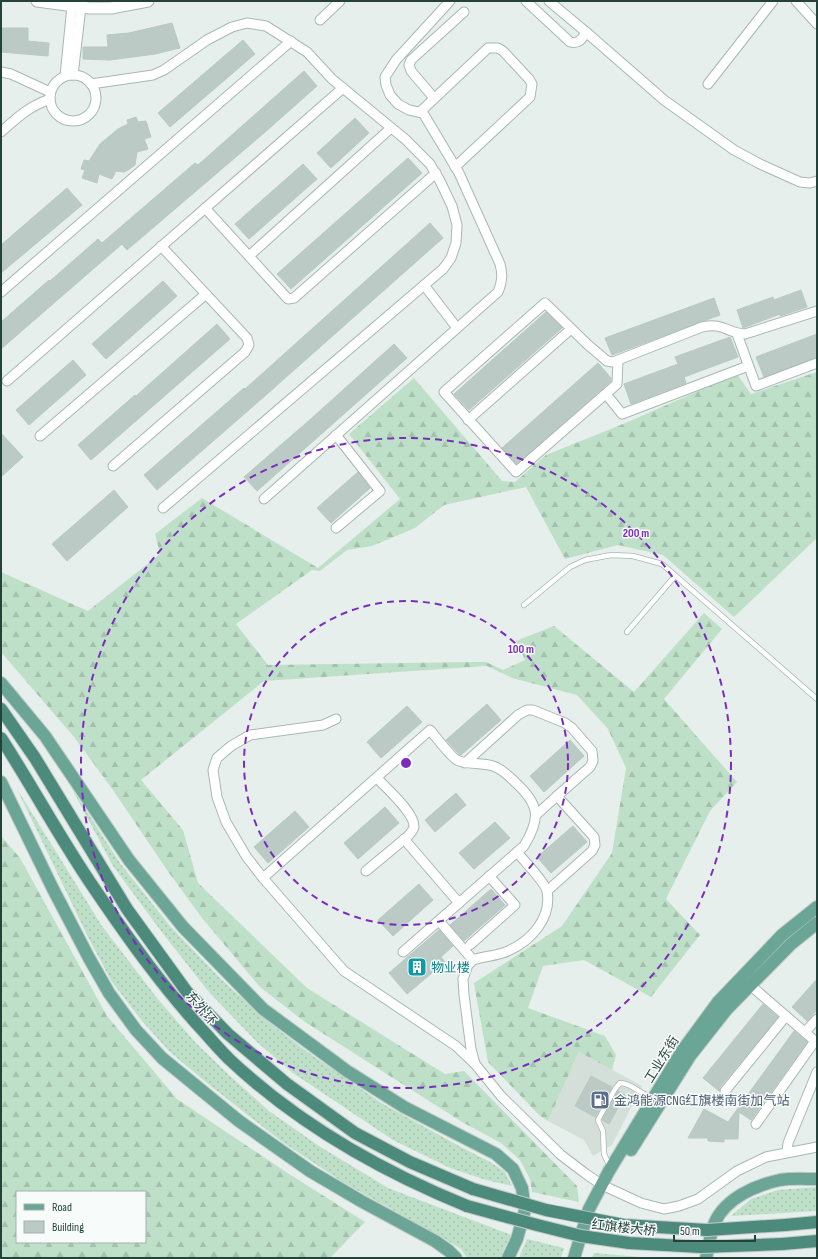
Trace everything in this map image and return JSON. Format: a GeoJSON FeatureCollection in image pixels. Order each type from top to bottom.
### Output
{"type":"FeatureCollection","features":[{"type":"Feature","properties":{"kind":"highway","name":"红旗楼大桥"},"geometry":{"type":"LineString","coordinates":[[1,709],[35,758],[127,909],[187,992],[228,1034],[287,1084],[355,1132],[410,1162],[473,1189],[546,1210],[624,1224],[708,1230],[817,1222]]}},
{"type":"Feature","properties":{"kind":"highway","name":"东外环"},"geometry":{"type":"LineString","coordinates":[[1,738],[95,890],[142,957],[184,1010],[229,1058],[277,1099],[331,1137],[392,1173],[435,1193],[468,1206]]}},
{"type":"Feature","properties":{"kind":"highway","name":"红旗楼大桥"},"geometry":{"type":"LineString","coordinates":[[468,1206],[581,1236],[629,1243],[701,1247],[817,1241]]}},
{"type":"Feature","properties":{"kind":"main road"},"geometry":{"type":"LineString","coordinates":[[1,683],[45,736],[129,860],[183,928],[263,1009],[347,1071],[404,1107],[496,1154],[513,1169],[522,1188],[525,1210],[517,1239],[508,1258]]}},
{"type":"Feature","properties":{"kind":"main road"},"geometry":{"type":"LineString","coordinates":[[1,782],[52,889],[109,993],[136,1030],[162,1058],[239,1121],[310,1170],[361,1201],[435,1241],[456,1258]]}},
{"type":"Feature","properties":{"kind":"main road","name":"工业东街"},"geometry":{"type":"LineString","coordinates":[[582,1258],[611,1168],[682,1051],[718,1002],[782,935],[817,907]]}},
{"type":"Feature","properties":{"kind":"main road","name":"工业东街"},"geometry":{"type":"LineString","coordinates":[[574,1258],[589,1208],[690,1056],[727,1009],[791,944],[817,923]]}},
{"type":"Feature","properties":{"kind":"main road"},"geometry":{"type":"LineString","coordinates":[[706,1258],[715,1223],[722,1211],[735,1200],[753,1188],[781,1180],[817,1179]]}},
{"type":"Feature","properties":{"kind":"street"},"geometry":{"type":"LineString","coordinates":[[37,1],[77,6],[111,8],[148,1]]}},
{"type":"Feature","properties":{"kind":"street"},"geometry":{"type":"LineString","coordinates":[[320,20],[340,1]]}},
{"type":"Feature","properties":{"kind":"street"},"geometry":{"type":"LineString","coordinates":[[264,499],[498,292],[502,283],[503,273],[500,264],[455,167],[423,113],[409,110],[398,104],[390,95],[384,77],[396,60],[450,1]]}},
{"type":"Feature","properties":{"kind":"street"},"geometry":{"type":"LineString","coordinates":[[526,1],[570,42],[578,42],[586,32]]}},
{"type":"Feature","properties":{"kind":"street"},"geometry":{"type":"LineString","coordinates":[[549,1],[664,100],[734,150],[760,164],[800,182],[810,183],[817,181]]}},
{"type":"Feature","properties":{"kind":"street"},"geometry":{"type":"LineString","coordinates":[[708,84],[773,1]]}},
{"type":"Feature","properties":{"kind":"street"},"geometry":{"type":"LineString","coordinates":[[796,1],[817,24]]}},
{"type":"Feature","properties":{"kind":"street"},"geometry":{"type":"LineString","coordinates":[[69,75],[77,6]]}},
{"type":"Feature","properties":{"kind":"street"},"geometry":{"type":"LineString","coordinates":[[434,98],[411,71],[408,65],[411,60],[464,12]]}},
{"type":"Feature","properties":{"kind":"street"},"geometry":{"type":"LineString","coordinates":[[91,84],[153,75],[164,70],[207,40],[232,27],[247,23],[266,26],[307,52],[332,79],[418,151],[436,173],[452,206],[457,225],[456,244],[451,258],[443,269],[162,508]]}},
{"type":"Feature","properties":{"kind":"street"},"geometry":{"type":"LineString","coordinates":[[1,292],[291,41]]}},
{"type":"Feature","properties":{"kind":"street"},"geometry":{"type":"LineString","coordinates":[[420,112],[488,48],[498,48],[503,51],[532,84],[530,97],[455,167]]}},
{"type":"Feature","properties":{"kind":"street"},"geometry":{"type":"LineString","coordinates":[[1,72],[11,74],[50,96]]}},
{"type":"Feature","properties":{"kind":"street"},"geometry":{"type":"LineString","coordinates":[[69,75],[81,76],[91,84],[95,93],[95,101],[89,114],[82,119],[75,121],[61,118],[55,113],[51,107],[50,96],[53,85],[59,80],[69,75]]}},
{"type":"Feature","properties":{"kind":"street"},"geometry":{"type":"LineString","coordinates":[[7,380],[343,88]]}},
{"type":"Feature","properties":{"kind":"street"},"geometry":{"type":"LineString","coordinates":[[1,132],[29,109],[50,96]]}},
{"type":"Feature","properties":{"kind":"street"},"geometry":{"type":"LineString","coordinates":[[249,256],[391,128]]}},
{"type":"Feature","properties":{"kind":"street"},"geometry":{"type":"LineString","coordinates":[[205,208],[288,299],[294,298],[436,173]]}},
{"type":"Feature","properties":{"kind":"street"},"geometry":{"type":"LineString","coordinates":[[113,466],[240,356],[249,345],[247,338],[161,246]]}},
{"type":"Feature","properties":{"kind":"street"},"geometry":{"type":"LineString","coordinates":[[424,285],[457,328]]}},
{"type":"Feature","properties":{"kind":"street"},"geometry":{"type":"LineString","coordinates":[[40,436],[206,294]]}},
{"type":"Feature","properties":{"kind":"street"},"geometry":{"type":"LineString","coordinates":[[618,360],[617,384],[516,472],[444,392],[545,302],[587,344],[607,361],[612,362],[702,327],[712,325],[720,326],[737,334],[745,334],[817,312]]}},
{"type":"Feature","properties":{"kind":"street"},"geometry":{"type":"LineString","coordinates":[[468,420],[571,329]]}},
{"type":"Feature","properties":{"kind":"street"},"geometry":{"type":"LineString","coordinates":[[737,334],[756,386],[817,363]]}},
{"type":"Feature","properties":{"kind":"street"},"geometry":{"type":"LineString","coordinates":[[606,394],[622,414],[748,366]]}},
{"type":"Feature","properties":{"kind":"street"},"geometry":{"type":"LineString","coordinates":[[336,435],[380,491],[336,528]]}},
{"type":"Feature","properties":{"kind":"street"},"geometry":{"type":"LineString","coordinates":[[465,762],[518,715],[527,710],[533,710],[565,723],[572,728],[592,751],[593,761],[590,767],[537,814]]}},
{"type":"Feature","properties":{"kind":"street"},"geometry":{"type":"LineString","coordinates":[[336,719],[324,724],[250,736],[231,746],[218,758],[213,770],[217,797],[226,822],[246,856],[262,878],[344,971],[456,1046],[475,1064],[501,1096],[561,1155],[605,1186],[641,1203],[664,1209],[679,1206],[698,1199],[737,1170],[766,1157],[817,1146]]}},
{"type":"Feature","properties":{"kind":"street"},"geometry":{"type":"LineString","coordinates":[[262,878],[430,730],[456,760],[477,762],[494,766],[502,770],[526,792],[534,804],[537,814],[535,826],[524,846],[403,952]]}},
{"type":"Feature","properties":{"kind":"street"},"geometry":{"type":"LineString","coordinates":[[366,871],[412,832],[414,826],[408,811],[377,778]]}},
{"type":"Feature","properties":{"kind":"street"},"geometry":{"type":"LineString","coordinates":[[547,890],[592,851],[595,845],[594,837],[557,796]]}},
{"type":"Feature","properties":{"kind":"street"},"geometry":{"type":"LineString","coordinates":[[404,839],[459,903]]}},
{"type":"Feature","properties":{"kind":"street"},"geometry":{"type":"LineString","coordinates":[[475,1064],[471,1049],[464,995],[463,979],[468,965],[473,960],[508,951],[527,939],[537,929],[544,918],[547,907],[547,890],[517,852]]}},
{"type":"Feature","properties":{"kind":"street"},"geometry":{"type":"LineString","coordinates":[[470,945],[515,905],[490,876]]}},
{"type":"Feature","properties":{"kind":"street"},"geometry":{"type":"LineString","coordinates":[[439,921],[473,960]]}},
{"type":"Feature","properties":{"kind":"street"},"geometry":{"type":"LineString","coordinates":[[750,985],[815,1041],[756,1124]]}},
{"type":"Feature","properties":{"kind":"street"},"geometry":{"type":"LineString","coordinates":[[725,1091],[786,1016]]}},
{"type":"Feature","properties":{"kind":"street"},"geometry":{"type":"LineString","coordinates":[[805,1032],[817,1019]]}},
{"type":"Feature","properties":{"kind":"street"},"geometry":{"type":"LineString","coordinates":[[787,1152],[788,1142],[817,1072]]}},
{"type":"Feature","properties":{"kind":"lane"},"geometry":{"type":"LineString","coordinates":[[524,605],[570,567],[586,560],[611,555],[633,556],[662,564],[817,699]]}},
{"type":"Feature","properties":{"kind":"lane"},"geometry":{"type":"LineString","coordinates":[[627,632],[675,576]]}},
{"type":"Feature","properties":{"kind":"lane"},"geometry":{"type":"LineString","coordinates":[[611,1168],[604,1154],[603,1131],[598,1120],[615,1089],[620,1083],[625,1083],[647,1096],[655,1096]]}},
{"type":"Feature","properties":{"kind":"shaded area"},"geometry":{"type":"Polygon","coordinates":[[[579,1052],[642,1086],[612,1145],[593,1156],[584,1140],[548,1121],[579,1052]]]}},
{"type":"Feature","properties":{"kind":"green space"},"geometry":{"type":"Polygon","coordinates":[[[817,372],[817,538],[734,617],[663,555],[618,545],[565,559],[526,487],[444,505],[415,528],[372,546],[347,550],[320,571],[312,570],[236,624],[268,665],[486,662],[503,670],[525,660],[516,641],[554,626],[634,692],[704,613],[722,629],[664,699],[737,782],[710,811],[666,899],[700,935],[651,997],[584,960],[543,966],[528,1008],[605,1036],[616,1055],[612,1070],[579,1052],[548,1121],[539,1115],[488,1062],[474,983],[562,926],[612,853],[626,768],[608,729],[577,695],[512,678],[487,666],[264,681],[141,780],[183,830],[198,883],[307,988],[445,1074],[464,1071],[577,1186],[579,1202],[532,1192],[530,1179],[520,1160],[501,1143],[462,1122],[305,1022],[260,987],[202,918],[167,870],[113,790],[74,737],[1,652],[1,572],[88,611],[160,554],[155,534],[202,498],[318,568],[400,499],[349,434],[414,378],[502,481],[515,482],[546,455],[628,422],[737,374],[751,394],[817,372]]]}},
{"type":"Feature","properties":{"kind":"green space"},"geometry":{"type":"Polygon","coordinates":[[[71,787],[120,863],[170,926],[221,979],[271,1024],[309,1053],[383,1104],[492,1163],[505,1172],[512,1186],[486,1180],[450,1168],[393,1140],[293,1073],[257,1042],[208,991],[113,866],[71,787]]]}},
{"type":"Feature","properties":{"kind":"green space"},"geometry":{"type":"Polygon","coordinates":[[[17,789],[102,926],[157,998],[195,1042],[230,1076],[269,1111],[319,1146],[388,1188],[511,1235],[500,1258],[467,1258],[461,1249],[344,1183],[281,1141],[170,1052],[142,1021],[112,982],[88,937],[17,789]]]}},
{"type":"Feature","properties":{"kind":"green space"},"geometry":{"type":"Polygon","coordinates":[[[1,836],[20,858],[107,1016],[177,1099],[286,1172],[365,1222],[330,1258],[1,1258],[1,836]]]}},
{"type":"Feature","properties":{"kind":"green space"},"geometry":{"type":"Polygon","coordinates":[[[817,1187],[817,1211],[731,1216],[751,1199],[778,1190],[817,1187]]]}},
{"type":"Feature","properties":{"kind":"green space"},"geometry":{"type":"Polygon","coordinates":[[[527,1239],[564,1248],[561,1258],[519,1258],[527,1239]]]}},
{"type":"Feature","properties":{"kind":"green space"},"geometry":{"type":"Polygon","coordinates":[[[594,1253],[652,1258],[592,1258],[594,1253]]]}},
{"type":"Feature","properties":{"kind":"building"},"geometry":{"type":"Polygon","coordinates":[[[172,23],[180,48],[155,54],[110,60],[83,59],[83,47],[108,47],[107,35],[129,33],[172,23]]]}},
{"type":"Feature","properties":{"kind":"building"},"geometry":{"type":"Polygon","coordinates":[[[1,28],[28,28],[28,41],[49,43],[48,56],[1,52],[1,28]]]}},
{"type":"Feature","properties":{"kind":"building"},"geometry":{"type":"Polygon","coordinates":[[[243,40],[255,54],[170,127],[158,113],[243,40]]]}},
{"type":"Feature","properties":{"kind":"building"},"geometry":{"type":"Polygon","coordinates":[[[304,71],[317,86],[127,250],[122,244],[1,349],[1,322],[98,239],[102,243],[195,163],[198,165],[304,71]]]}},
{"type":"Feature","properties":{"kind":"building"},"geometry":{"type":"Polygon","coordinates":[[[136,117],[138,122],[146,121],[151,137],[144,139],[148,149],[137,152],[135,165],[124,172],[116,171],[112,179],[99,174],[97,183],[82,178],[85,170],[81,169],[84,160],[89,161],[100,144],[118,129],[128,124],[127,120],[136,117]]]}},
{"type":"Feature","properties":{"kind":"building"},"geometry":{"type":"Polygon","coordinates":[[[355,118],[369,133],[331,168],[317,153],[355,118]]]}},
{"type":"Feature","properties":{"kind":"building"},"geometry":{"type":"Polygon","coordinates":[[[408,158],[422,173],[291,289],[277,274],[408,158]]]}},
{"type":"Feature","properties":{"kind":"building"},"geometry":{"type":"Polygon","coordinates":[[[303,164],[317,179],[249,239],[235,224],[303,164]]]}},
{"type":"Feature","properties":{"kind":"building"},"geometry":{"type":"Polygon","coordinates":[[[67,188],[82,205],[1,273],[1,245],[67,188]]]}},
{"type":"Feature","properties":{"kind":"building"},"geometry":{"type":"Polygon","coordinates":[[[430,223],[443,238],[157,490],[144,475],[244,388],[245,389],[430,223]]]}},
{"type":"Feature","properties":{"kind":"building"},"geometry":{"type":"Polygon","coordinates":[[[163,281],[177,296],[106,359],[92,344],[163,281]]]}},
{"type":"Feature","properties":{"kind":"building"},"geometry":{"type":"Polygon","coordinates":[[[801,290],[807,307],[780,316],[780,314],[743,328],[737,310],[773,297],[774,300],[801,290]]]}},
{"type":"Feature","properties":{"kind":"building"},"geometry":{"type":"Polygon","coordinates":[[[714,298],[720,315],[612,355],[605,338],[714,298]]]}},
{"type":"Feature","properties":{"kind":"building"},"geometry":{"type":"Polygon","coordinates":[[[546,312],[562,328],[469,410],[454,394],[546,312]]]}},
{"type":"Feature","properties":{"kind":"building"},"geometry":{"type":"Polygon","coordinates":[[[217,324],[230,339],[91,460],[78,445],[217,324]]]}},
{"type":"Feature","properties":{"kind":"building"},"geometry":{"type":"Polygon","coordinates":[[[817,334],[817,357],[764,377],[756,357],[817,334]]]}},
{"type":"Feature","properties":{"kind":"building"},"geometry":{"type":"Polygon","coordinates":[[[730,337],[738,357],[684,377],[686,383],[631,404],[624,384],[678,364],[675,357],[730,337]]]}},
{"type":"Feature","properties":{"kind":"building"},"geometry":{"type":"Polygon","coordinates":[[[394,344],[407,358],[257,491],[244,477],[394,344]]]}},
{"type":"Feature","properties":{"kind":"building"},"geometry":{"type":"Polygon","coordinates":[[[73,360],[86,375],[29,425],[16,410],[73,360]]]}},
{"type":"Feature","properties":{"kind":"building"},"geometry":{"type":"Polygon","coordinates":[[[598,363],[611,378],[611,381],[517,464],[502,448],[598,363]]]}},
{"type":"Feature","properties":{"kind":"building"},"geometry":{"type":"Polygon","coordinates":[[[1,433],[23,457],[1,477],[1,433]]]}},
{"type":"Feature","properties":{"kind":"building"},"geometry":{"type":"Polygon","coordinates":[[[358,472],[370,488],[331,523],[317,508],[358,472]]]}},
{"type":"Feature","properties":{"kind":"building"},"geometry":{"type":"Polygon","coordinates":[[[114,490],[128,507],[67,561],[52,544],[114,490]]]}},
{"type":"Feature","properties":{"kind":"building"},"geometry":{"type":"Polygon","coordinates":[[[487,704],[501,720],[460,755],[446,740],[487,704]]]}},
{"type":"Feature","properties":{"kind":"building"},"geometry":{"type":"Polygon","coordinates":[[[407,706],[422,722],[381,758],[367,742],[407,706]]]}},
{"type":"Feature","properties":{"kind":"building"},"geometry":{"type":"Polygon","coordinates":[[[570,740],[584,756],[544,792],[530,776],[570,740]]]}},
{"type":"Feature","properties":{"kind":"building"},"geometry":{"type":"Polygon","coordinates":[[[456,793],[466,805],[435,832],[425,820],[456,793]]]}},
{"type":"Feature","properties":{"kind":"building"},"geometry":{"type":"Polygon","coordinates":[[[385,807],[399,823],[358,859],[344,843],[385,807]]]}},
{"type":"Feature","properties":{"kind":"building"},"geometry":{"type":"Polygon","coordinates":[[[295,811],[309,827],[268,863],[254,847],[295,811]]]}},
{"type":"Feature","properties":{"kind":"building"},"geometry":{"type":"Polygon","coordinates":[[[495,822],[510,838],[474,869],[459,853],[495,822]]]}},
{"type":"Feature","properties":{"kind":"building"},"geometry":{"type":"Polygon","coordinates":[[[573,826],[587,842],[551,873],[537,857],[573,826]]]}},
{"type":"Feature","properties":{"kind":"building"},"geometry":{"type":"Polygon","coordinates":[[[419,884],[433,900],[393,936],[378,920],[419,884]]]}},
{"type":"Feature","properties":{"kind":"building"},"geometry":{"type":"Polygon","coordinates":[[[491,889],[505,905],[464,941],[450,925],[491,889]]]}},
{"type":"Feature","properties":{"kind":"building","name":"物业楼"},"geometry":{"type":"Polygon","coordinates":[[[439,930],[453,946],[441,957],[445,962],[407,994],[389,973],[439,930]]]}},
{"type":"Feature","properties":{"kind":"building"},"geometry":{"type":"Polygon","coordinates":[[[817,979],[817,1010],[807,1021],[792,1007],[817,979]]]}},
{"type":"Feature","properties":{"kind":"building"},"geometry":{"type":"Polygon","coordinates":[[[763,1004],[778,1017],[720,1087],[719,1091],[703,1078],[763,1004]]]}},
{"type":"Feature","properties":{"kind":"building"},"geometry":{"type":"Polygon","coordinates":[[[794,1031],[807,1042],[751,1120],[739,1112],[738,1139],[724,1139],[724,1142],[708,1141],[708,1138],[688,1138],[704,1109],[728,1122],[794,1031]]]}},
{"type":"Feature","properties":{"kind":"building"},"geometry":{"type":"Polygon","coordinates":[[[591,1076],[612,1087],[595,1117],[575,1106],[591,1076]]]}},
{"type":"Feature","properties":{"kind":"building"},"geometry":{"type":"Polygon","coordinates":[[[618,1091],[625,1095],[609,1124],[602,1120],[618,1091]]]}},
{"type":"Feature","properties":{"kind":"place","name":"物业楼"},"geometry":{"type":"Point","coordinates":[417,967]}},
{"type":"Feature","properties":{"kind":"place","name":"金鸿能源CNG红旗楼南街加气站"},"geometry":{"type":"Point","coordinates":[600,1100]}}]}
